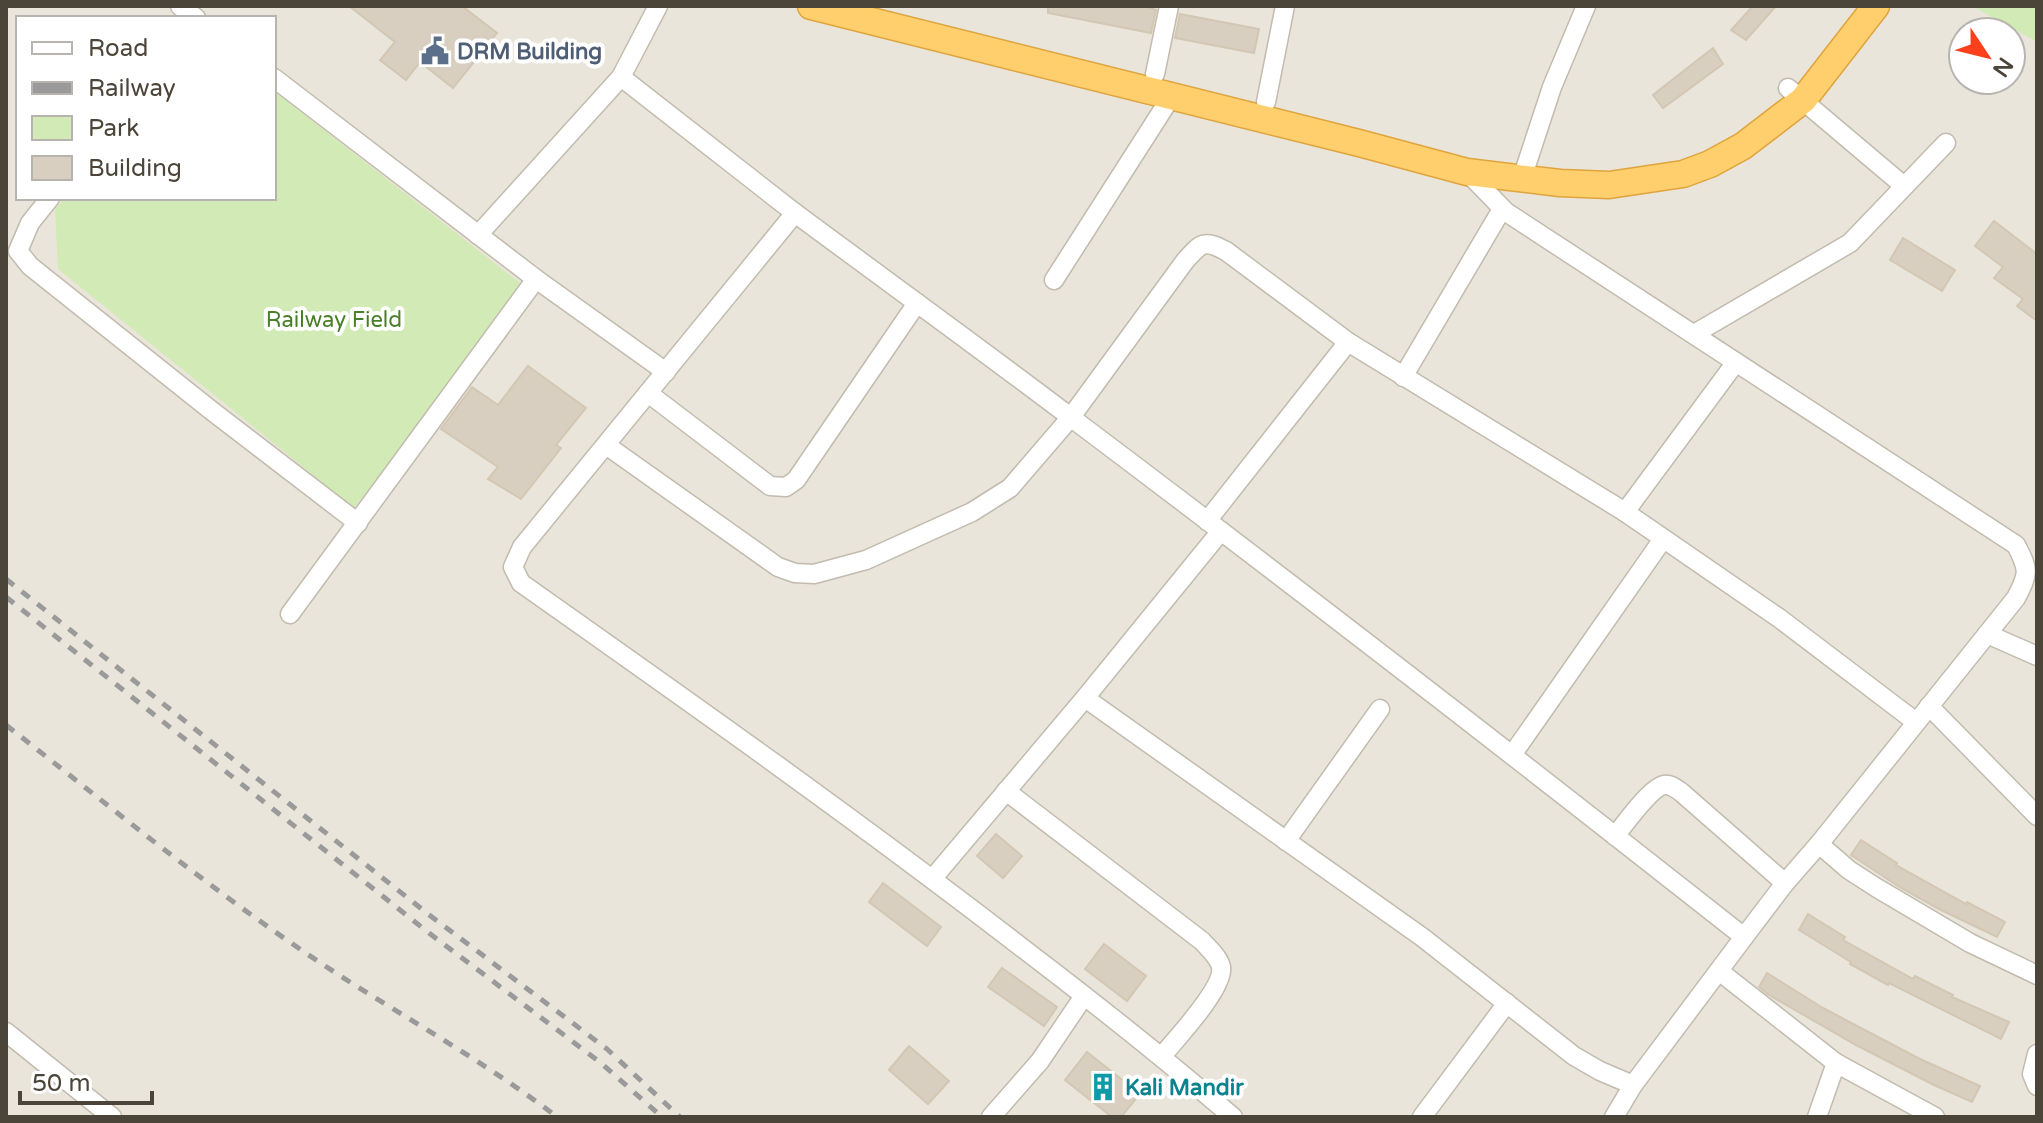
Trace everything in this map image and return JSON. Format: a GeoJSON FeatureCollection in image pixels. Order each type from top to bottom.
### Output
{"type":"FeatureCollection","features":[{"type":"Feature","properties":{"kind":"highway"},"geometry":{"type":"LineString","coordinates":[[811,6],[1467,172],[1560,183],[1609,185],[1683,174],[1743,146],[1876,6]]}},
{"type":"Feature","properties":{"kind":"highway"},"geometry":{"type":"LineString","coordinates":[[880,6],[1491,161],[1559,168],[1634,166],[1679,157],[1713,144],[1795,94],[1861,6]]}},
{"type":"Feature","properties":{"kind":"street"},"geometry":{"type":"LineString","coordinates":[[478,235],[621,77],[658,6]]}},
{"type":"Feature","properties":{"kind":"street"},"geometry":{"type":"LineString","coordinates":[[1155,74],[1169,6]]}},
{"type":"Feature","properties":{"kind":"street"},"geometry":{"type":"LineString","coordinates":[[1266,102],[1285,6]]}},
{"type":"Feature","properties":{"kind":"street"},"geometry":{"type":"LineString","coordinates":[[1526,166],[1552,87],[1586,6]]}},
{"type":"Feature","properties":{"kind":"street"},"geometry":{"type":"LineString","coordinates":[[621,77],[795,213],[1214,526],[1744,937]]}},
{"type":"Feature","properties":{"kind":"street"},"geometry":{"type":"LineString","coordinates":[[276,80],[536,279],[666,372]]}},
{"type":"Feature","properties":{"kind":"street"},"geometry":{"type":"LineString","coordinates":[[1795,94],[1904,186]]}},
{"type":"Feature","properties":{"kind":"street"},"geometry":{"type":"LineString","coordinates":[[1054,280],[1171,97]]}},
{"type":"Feature","properties":{"kind":"street"},"geometry":{"type":"LineString","coordinates":[[1694,334],[1850,243],[1946,143]]}},
{"type":"Feature","properties":{"kind":"street"},"geometry":{"type":"LineString","coordinates":[[1467,172],[1502,209],[2016,545],[2026,565],[2024,583],[2001,639],[1932,710],[1916,722],[1785,883],[1633,1085],[1614,1117]]}},
{"type":"Feature","properties":{"kind":"street"},"geometry":{"type":"LineString","coordinates":[[48,200],[30,223],[18,251],[30,266],[358,523]]}},
{"type":"Feature","properties":{"kind":"street"},"geometry":{"type":"LineString","coordinates":[[1403,377],[1502,209]]}},
{"type":"Feature","properties":{"kind":"street"},"geometry":{"type":"LineString","coordinates":[[795,213],[522,547],[513,567],[521,583],[933,878],[1162,1056],[1233,1117]]}},
{"type":"Feature","properties":{"kind":"street"},"geometry":{"type":"LineString","coordinates":[[606,445],[778,567],[795,573],[814,574],[866,560],[972,512],[1010,488],[1071,417],[1185,261],[1198,247],[1213,244],[1348,342],[1625,512],[1779,618],[1916,722]]}},
{"type":"Feature","properties":{"kind":"street"},"geometry":{"type":"LineString","coordinates":[[290,614],[536,279]]}},
{"type":"Feature","properties":{"kind":"street"},"geometry":{"type":"LineString","coordinates":[[648,393],[770,486],[786,487],[796,480],[917,303]]}},
{"type":"Feature","properties":{"kind":"street"},"geometry":{"type":"LineString","coordinates":[[933,878],[1085,698],[1348,342]]}},
{"type":"Feature","properties":{"kind":"street"},"geometry":{"type":"LineString","coordinates":[[1625,512],[1736,362]]}},
{"type":"Feature","properties":{"kind":"street"},"geometry":{"type":"LineString","coordinates":[[1512,755],[1663,539]]}},
{"type":"Feature","properties":{"kind":"street"},"geometry":{"type":"LineString","coordinates":[[2001,639],[2037,656]]}},
{"type":"Feature","properties":{"kind":"street"},"geometry":{"type":"LineString","coordinates":[[1085,698],[1422,937],[1574,1056],[1633,1085]]}},
{"type":"Feature","properties":{"kind":"street"},"geometry":{"type":"LineString","coordinates":[[1286,841],[1380,709]]}},
{"type":"Feature","properties":{"kind":"street"},"geometry":{"type":"LineString","coordinates":[[1932,710],[2037,816]]}},
{"type":"Feature","properties":{"kind":"street"},"geometry":{"type":"LineString","coordinates":[[1615,836],[1651,794],[1660,786],[1669,785],[1785,883]]}},
{"type":"Feature","properties":{"kind":"street"},"geometry":{"type":"LineString","coordinates":[[1006,791],[1202,941],[1214,955],[1221,967],[1218,984],[1162,1056]]}},
{"type":"Feature","properties":{"kind":"street"},"geometry":{"type":"LineString","coordinates":[[1819,844],[1849,870],[1877,888],[1970,943],[2037,975]]}},
{"type":"Feature","properties":{"kind":"street"},"geometry":{"type":"LineString","coordinates":[[1719,971],[1836,1063],[1935,1117]]}},
{"type":"Feature","properties":{"kind":"street"},"geometry":{"type":"LineString","coordinates":[[991,1117],[1040,1061],[1084,996]]}},
{"type":"Feature","properties":{"kind":"street"},"geometry":{"type":"LineString","coordinates":[[1422,1117],[1507,1003]]}},
{"type":"Feature","properties":{"kind":"street"},"geometry":{"type":"LineString","coordinates":[[6,1032],[111,1117]]}},
{"type":"Feature","properties":{"kind":"street"},"geometry":{"type":"LineString","coordinates":[[2037,1054],[2032,1074],[2037,1086]]}},
{"type":"Feature","properties":{"kind":"street"},"geometry":{"type":"LineString","coordinates":[[1817,1117],[1836,1063]]}},
{"type":"Feature","properties":{"kind":"shaded area"},"geometry":{"type":"Polygon","coordinates":[[[6,6],[2037,6],[2037,1117],[6,1117],[6,6]]]}},
{"type":"Feature","properties":{"kind":"green space"},"geometry":{"type":"Polygon","coordinates":[[[1972,6],[2037,6],[2037,42],[2027,36],[2027,16],[1990,16],[1972,6]]]}},
{"type":"Feature","properties":{"kind":"green space","name":"Railway Field"},"geometry":{"type":"Polygon","coordinates":[[[276,93],[529,290],[354,508],[58,269],[55,210],[62,200],[276,200],[276,93]]]}},
{"type":"Feature","properties":{"kind":"building","name":"DRM Building"},"geometry":{"type":"Polygon","coordinates":[[[349,6],[462,6],[497,33],[453,88],[420,62],[406,80],[380,60],[395,42],[349,6]]]}},
{"type":"Feature","properties":{"kind":"building"},"geometry":{"type":"Polygon","coordinates":[[[1048,6],[1144,6],[1156,10],[1151,33],[1048,13],[1048,6]]]}},
{"type":"Feature","properties":{"kind":"building"},"geometry":{"type":"Polygon","coordinates":[[[1753,6],[1776,6],[1746,40],[1731,30],[1753,6]]]}},
{"type":"Feature","properties":{"kind":"building"},"geometry":{"type":"Polygon","coordinates":[[[1180,14],[1259,29],[1254,53],[1175,38],[1180,14]]]}},
{"type":"Feature","properties":{"kind":"building"},"geometry":{"type":"Polygon","coordinates":[[[1713,48],[1723,64],[1663,108],[1653,95],[1713,48]]]}},
{"type":"Feature","properties":{"kind":"building"},"geometry":{"type":"Polygon","coordinates":[[[1994,221],[2037,254],[2037,321],[2017,306],[2023,299],[1994,278],[2003,267],[1975,246],[1994,221]]]}},
{"type":"Feature","properties":{"kind":"building"},"geometry":{"type":"Polygon","coordinates":[[[1903,238],[1955,270],[1942,291],[1890,260],[1903,238]]]}},
{"type":"Feature","properties":{"kind":"building"},"geometry":{"type":"Polygon","coordinates":[[[528,366],[586,408],[556,445],[561,448],[521,499],[488,479],[498,467],[441,429],[472,387],[498,405],[528,366]]]}},
{"type":"Feature","properties":{"kind":"building"},"geometry":{"type":"Polygon","coordinates":[[[996,834],[1022,856],[1003,878],[977,856],[996,834]]]}},
{"type":"Feature","properties":{"kind":"building"},"geometry":{"type":"Polygon","coordinates":[[[1861,840],[1896,865],[2005,922],[1997,937],[1901,888],[1851,855],[1861,840]]]}},
{"type":"Feature","properties":{"kind":"building"},"geometry":{"type":"Polygon","coordinates":[[[883,883],[941,927],[927,946],[869,902],[883,883]]]}},
{"type":"Feature","properties":{"kind":"building"},"geometry":{"type":"Polygon","coordinates":[[[1808,914],[1845,937],[1843,940],[1913,979],[1915,976],[1952,997],[2009,1022],[2001,1039],[1850,964],[1799,930],[1808,914]]]}},
{"type":"Feature","properties":{"kind":"building"},"geometry":{"type":"Polygon","coordinates":[[[1104,944],[1146,976],[1127,1001],[1085,969],[1104,944]]]}},
{"type":"Feature","properties":{"kind":"building"},"geometry":{"type":"Polygon","coordinates":[[[1002,968],[1057,1007],[1044,1026],[988,987],[1002,968]]]}},
{"type":"Feature","properties":{"kind":"building"},"geometry":{"type":"Polygon","coordinates":[[[1767,973],[1823,1008],[1920,1059],[1980,1086],[1972,1102],[1856,1045],[1769,995],[1759,987],[1767,973]]]}},
{"type":"Feature","properties":{"kind":"building"},"geometry":{"type":"Polygon","coordinates":[[[909,1046],[949,1081],[928,1104],[889,1070],[909,1046]]]}},
{"type":"Feature","properties":{"kind":"building","name":"Kali Mandir"},"geometry":{"type":"Polygon","coordinates":[[[1087,1052],[1140,1094],[1121,1117],[1112,1117],[1065,1080],[1087,1052]]]}},
{"type":"Feature","properties":{"kind":"railway"},"geometry":{"type":"LineString","coordinates":[[6,579],[428,914],[607,1049],[680,1117]]}},
{"type":"Feature","properties":{"kind":"railway"},"geometry":{"type":"LineString","coordinates":[[6,597],[429,933],[601,1063],[662,1117]]}},
{"type":"Feature","properties":{"kind":"railway"},"geometry":{"type":"LineString","coordinates":[[6,725],[259,921],[329,969],[494,1072],[557,1117]]}},
{"type":"Feature","properties":{"kind":"place","name":"DRM Building"},"geometry":{"type":"Point","coordinates":[435,51]}},
{"type":"Feature","properties":{"kind":"place","name":"Kali Mandir"},"geometry":{"type":"Point","coordinates":[1103,1087]}}]}
